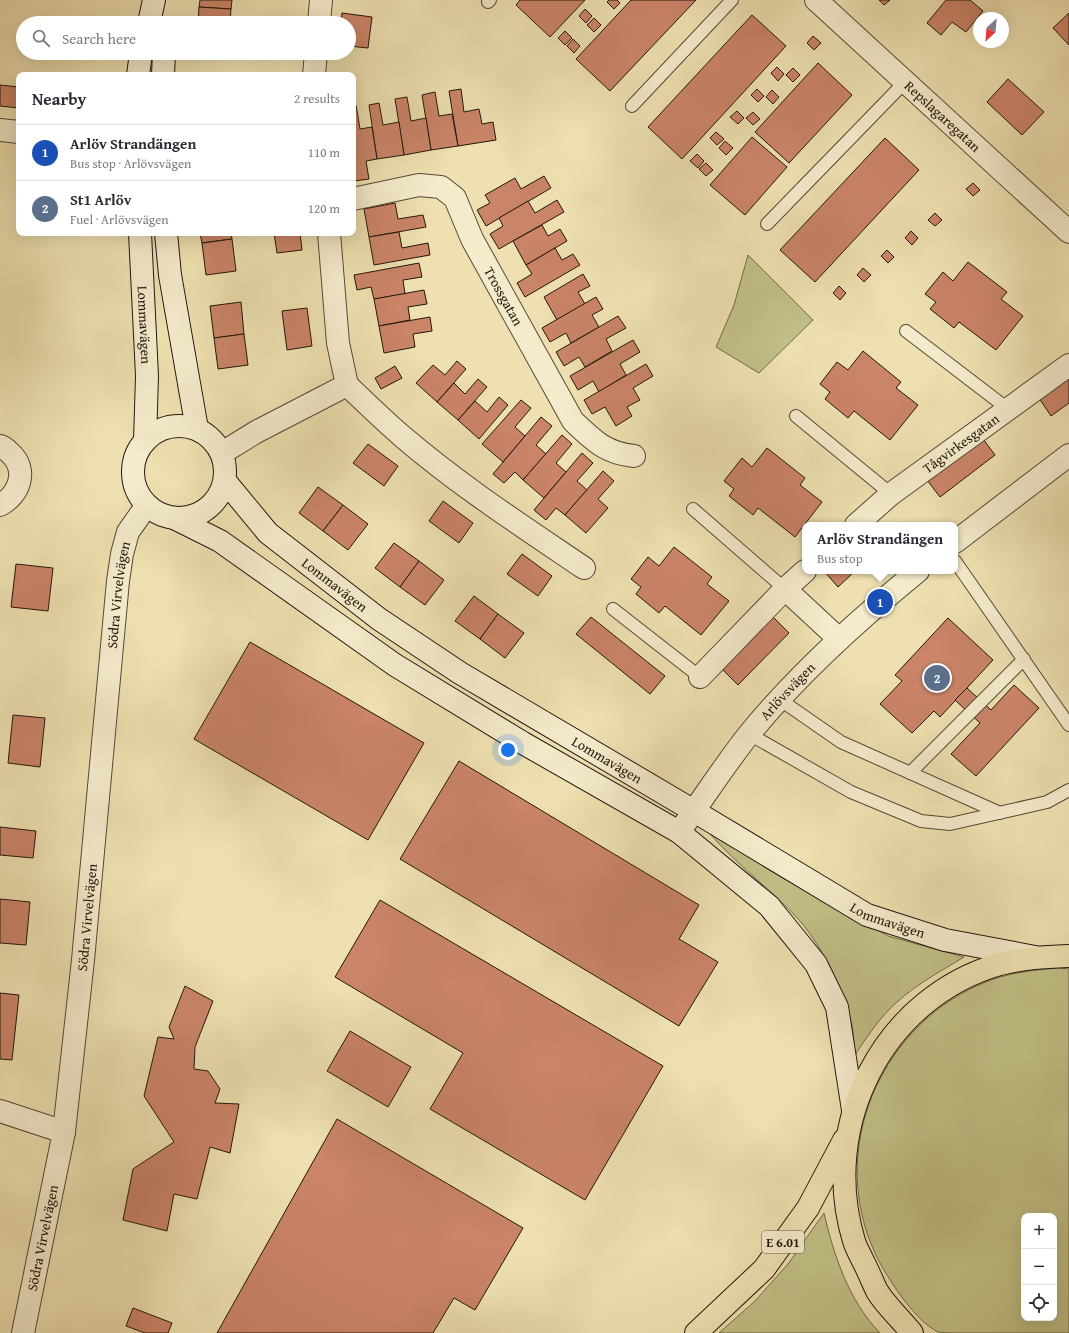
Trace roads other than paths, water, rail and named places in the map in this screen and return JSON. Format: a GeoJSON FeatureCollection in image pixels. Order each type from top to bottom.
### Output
{"type":"FeatureCollection","features":[{"type":"Feature","properties":{"kind":"highway"},"geometry":{"type":"LineString","coordinates":[[912,1333],[877,1291],[854,1242],[844,1188],[847,1134],[853,1110],[866,1077],[885,1046],[908,1019],[936,996],[966,978],[1000,964],[1035,957],[1069,956]]}},
{"type":"Feature","properties":{"kind":"highway","name":"E 6.01"},"geometry":{"type":"LineString","coordinates":[[696,1333],[764,1269],[808,1208],[847,1134]]}},
{"type":"Feature","properties":{"kind":"street"},"geometry":{"type":"LineString","coordinates":[[151,16],[154,0]]}},
{"type":"Feature","properties":{"kind":"street"},"geometry":{"type":"LineString","coordinates":[[160,0],[161,16]]}},
{"type":"Feature","properties":{"kind":"street"},"geometry":{"type":"LineString","coordinates":[[320,16],[321,0]]}},
{"type":"Feature","properties":{"kind":"street","name":"Repslagaregatan"},"geometry":{"type":"LineString","coordinates":[[816,0],[1069,232]]}},
{"type":"Feature","properties":{"kind":"street"},"geometry":{"type":"LineString","coordinates":[[138,72],[140,60]]}},
{"type":"Feature","properties":{"kind":"street"},"geometry":{"type":"LineString","coordinates":[[163,72],[164,60]]}},
{"type":"Feature","properties":{"kind":"street"},"geometry":{"type":"LineString","coordinates":[[314,72],[315,60]]}},
{"type":"Feature","properties":{"kind":"street"},"geometry":{"type":"LineString","coordinates":[[0,130],[16,132]]}},
{"type":"Feature","properties":{"kind":"street","name":"Trossgatan"},"geometry":{"type":"LineString","coordinates":[[356,198],[419,185],[441,188],[455,198],[472,239],[573,420],[594,442],[617,454],[634,456]]}},
{"type":"Feature","properties":{"kind":"street","name":"Lommavägen"},"geometry":{"type":"LineString","coordinates":[[140,236],[147,376],[145,441]]}},
{"type":"Feature","properties":{"kind":"street","name":"Lommavägen"},"geometry":{"type":"LineString","coordinates":[[166,236],[170,275],[197,429]]}},
{"type":"Feature","properties":{"kind":"street"},"geometry":{"type":"LineString","coordinates":[[329,236],[338,343],[347,385],[403,437],[451,475],[492,506],[584,568]]}},
{"type":"Feature","properties":{"kind":"street","name":"Tågvirkesgatan"},"geometry":{"type":"LineString","coordinates":[[859,522],[891,494],[1069,365]]}},
{"type":"Feature","properties":{"kind":"street"},"geometry":{"type":"LineString","coordinates":[[222,453],[256,432],[347,385]]}},
{"type":"Feature","properties":{"kind":"street","name":"Lommavägen"},"geometry":{"type":"LineString","coordinates":[[174,518],[190,517],[206,510],[218,497],[225,482],[225,467],[222,453],[212,439],[197,429],[183,426],[169,427],[156,432],[145,441],[136,456],[133,473],[137,491],[147,505],[159,514],[174,518],[220,541],[395,665],[523,743],[679,832],[769,906],[816,964],[837,1007],[853,1110]]}},
{"type":"Feature","properties":{"kind":"street"},"geometry":{"type":"LineString","coordinates":[[0,446],[16,458],[20,471],[19,487],[10,500],[0,506]]}},
{"type":"Feature","properties":{"kind":"street"},"geometry":{"type":"LineString","coordinates":[[958,540],[1069,455]]}},
{"type":"Feature","properties":{"kind":"street","name":"Lommavägen"},"geometry":{"type":"LineString","coordinates":[[225,482],[268,533],[379,619],[460,673],[694,810],[867,915],[945,940],[1035,957]]}},
{"type":"Feature","properties":{"kind":"street","name":"Södra Virvelvägen"},"geometry":{"type":"LineString","coordinates":[[23,1333],[64,1132],[84,952],[118,581],[122,554],[128,532],[147,505]]}},
{"type":"Feature","properties":{"kind":"street"},"geometry":{"type":"LineString","coordinates":[[700,676],[785,589],[802,574]]}},
{"type":"Feature","properties":{"kind":"street","name":"Arlövsvägen"},"geometry":{"type":"LineString","coordinates":[[679,832],[749,734],[780,699],[870,610],[914,574]]}},
{"type":"Feature","properties":{"kind":"street"},"geometry":{"type":"LineString","coordinates":[[785,589],[839,640]]}},
{"type":"Feature","properties":{"kind":"street"},"geometry":{"type":"LineString","coordinates":[[0,1111],[64,1132]]}},
{"type":"Feature","properties":{"kind":"lane"},"geometry":{"type":"LineString","coordinates":[[632,106],[732,0]]}},
{"type":"Feature","properties":{"kind":"lane"},"geometry":{"type":"LineString","coordinates":[[767,224],[906,82]]}},
{"type":"Feature","properties":{"kind":"lane"},"geometry":{"type":"LineString","coordinates":[[906,331],[1008,409]]}},
{"type":"Feature","properties":{"kind":"lane"},"geometry":{"type":"LineString","coordinates":[[796,416],[891,494]]}},
{"type":"Feature","properties":{"kind":"lane"},"geometry":{"type":"LineString","coordinates":[[693,509],[785,589]]}},
{"type":"Feature","properties":{"kind":"lane"},"geometry":{"type":"LineString","coordinates":[[958,565],[1069,725]]}},
{"type":"Feature","properties":{"kind":"lane"},"geometry":{"type":"LineString","coordinates":[[612,609],[700,676]]}},
{"type":"Feature","properties":{"kind":"lane"},"geometry":{"type":"LineString","coordinates":[[910,773],[1024,659]]}},
{"type":"Feature","properties":{"kind":"lane"},"geometry":{"type":"LineString","coordinates":[[780,699],[841,742],[1000,813]]}},
{"type":"Feature","properties":{"kind":"lane"},"geometry":{"type":"LineString","coordinates":[[749,734],[851,792],[921,821],[950,824],[1047,802],[1069,790]]}},
{"type":"Feature","properties":{"kind":"place","name":"Arlöv Strandängen"},"geometry":{"type":"Point","coordinates":[880,602]}},
{"type":"Feature","properties":{"kind":"place","name":"St1 Arlöv"},"geometry":{"type":"Point","coordinates":[937,678]}}]}
